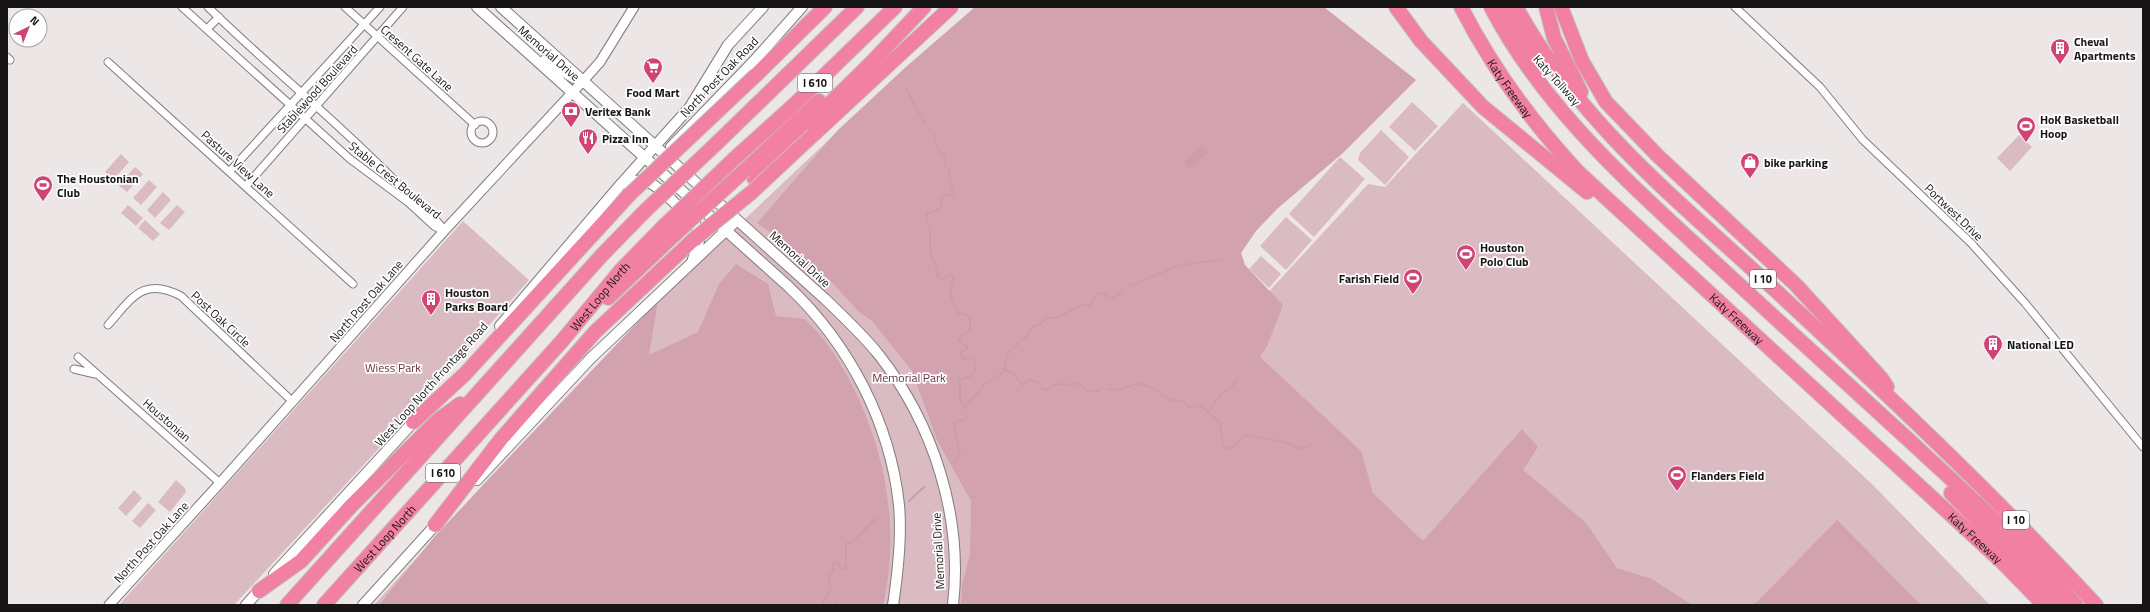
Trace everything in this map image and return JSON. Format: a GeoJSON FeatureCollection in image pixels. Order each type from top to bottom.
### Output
{"type":"FeatureCollection","features":[{"type":"Feature","properties":{"kind":"highway"},"geometry":{"type":"LineString","coordinates":[[413,422],[465,374],[629,195],[825,7]]}},
{"type":"Feature","properties":{"kind":"highway","name":"West Loop North"},"geometry":{"type":"LineString","coordinates":[[287,605],[602,255],[646,210],[857,7]]}},
{"type":"Feature","properties":{"kind":"highway","name":"I 610"},"geometry":{"type":"LineString","coordinates":[[669,231],[734,159],[795,104],[895,7]]}},
{"type":"Feature","properties":{"kind":"highway"},"geometry":{"type":"LineString","coordinates":[[690,243],[750,174],[920,7]]}},
{"type":"Feature","properties":{"kind":"highway"},"geometry":{"type":"LineString","coordinates":[[669,231],[750,174],[871,63],[924,7]]}},
{"type":"Feature","properties":{"kind":"highway"},"geometry":{"type":"LineString","coordinates":[[435,525],[501,439],[595,332],[690,243],[752,192],[951,7]]}},
{"type":"Feature","properties":{"kind":"highway"},"geometry":{"type":"LineString","coordinates":[[1396,7],[1421,41],[1483,107],[1632,228],[1700,287]]}},
{"type":"Feature","properties":{"kind":"highway"},"geometry":{"type":"LineString","coordinates":[[1406,7],[1442,63]]}},
{"type":"Feature","properties":{"kind":"highway","name":"Katy Freeway"},"geometry":{"type":"LineString","coordinates":[[1461,7],[1497,72],[1551,143],[1578,172],[1700,287],[1938,504],[2044,605]]}},
{"type":"Feature","properties":{"kind":"highway"},"geometry":{"type":"LineString","coordinates":[[1485,7],[1504,42],[1580,143],[1616,180],[1950,492],[2060,605]]}},
{"type":"Feature","properties":{"kind":"highway"},"geometry":{"type":"LineString","coordinates":[[1491,7],[1532,79],[1585,139],[1622,176],[1957,485],[2024,549],[2076,605]]}},
{"type":"Feature","properties":{"kind":"highway","name":"Katy Tollway"},"geometry":{"type":"LineString","coordinates":[[1501,7],[1524,42],[1552,76],[1620,148]]}},
{"type":"Feature","properties":{"kind":"highway","name":"I 10"},"geometry":{"type":"LineString","coordinates":[[1516,7],[1538,45],[1566,85],[1620,148],[1904,412],[2031,535],[2096,605]]}},
{"type":"Feature","properties":{"kind":"highway"},"geometry":{"type":"LineString","coordinates":[[1546,7],[1554,38],[1571,74],[1595,116],[1620,148]]}},
{"type":"Feature","properties":{"kind":"highway"},"geometry":{"type":"LineString","coordinates":[[1561,7],[1571,29],[1582,61],[1606,102],[1658,156],[1796,285],[1881,378],[1904,412]]}},
{"type":"Feature","properties":{"kind":"highway"},"geometry":{"type":"LineString","coordinates":[[1568,7],[1571,29]]}},
{"type":"Feature","properties":{"kind":"highway","name":"West Loop North"},"geometry":{"type":"LineString","coordinates":[[324,605],[562,341],[669,231]]}},
{"type":"Feature","properties":{"kind":"highway"},"geometry":{"type":"LineString","coordinates":[[259,592],[301,562],[351,506],[437,421],[488,382]]}},
{"type":"Feature","properties":{"kind":"main road","name":"Memorial Drive"},"geometry":{"type":"LineString","coordinates":[[477,7],[789,287],[814,313],[840,346],[866,391],[880,425],[888,453],[899,506],[900,543],[893,605]]}},
{"type":"Feature","properties":{"kind":"main road","name":"Memorial Drive"},"geometry":{"type":"LineString","coordinates":[[501,7],[738,220],[857,330],[880,356],[904,391],[930,442],[945,489],[954,550],[953,605]]}},
{"type":"Feature","properties":{"kind":"main road","name":"North Post Oak Road"},"geometry":{"type":"LineString","coordinates":[[645,157],[698,97],[728,45],[763,7]]}},
{"type":"Feature","properties":{"kind":"main road","name":"North Post Oak Road"},"geometry":{"type":"LineString","coordinates":[[654,165],[753,62],[802,7]]}},
{"type":"Feature","properties":{"kind":"main road"},"geometry":{"type":"LineString","coordinates":[[515,41],[569,76],[583,81]]}},
{"type":"Feature","properties":{"kind":"main road","name":"West Loop North Frontage Road"},"geometry":{"type":"LineString","coordinates":[[246,605],[528,295],[645,157]]}},
{"type":"Feature","properties":{"kind":"main road"},"geometry":{"type":"LineString","coordinates":[[621,184],[637,180],[646,181],[656,187],[695,224],[699,229],[700,241],[692,261]]}},
{"type":"Feature","properties":{"kind":"main road"},"geometry":{"type":"LineString","coordinates":[[363,605],[590,358],[692,261],[738,220]]}},
{"type":"Feature","properties":{"kind":"street","name":"Stable Crest Boulevard"},"geometry":{"type":"LineString","coordinates":[[182,7],[350,159],[409,203],[434,226],[444,231]]}},
{"type":"Feature","properties":{"kind":"street","name":"Stable Crest Boulevard"},"geometry":{"type":"LineString","coordinates":[[208,7],[364,148],[413,199],[438,222],[444,231]]}},
{"type":"Feature","properties":{"kind":"street","name":"Cresent Gate Lane"},"geometry":{"type":"LineString","coordinates":[[345,7],[474,125]]}},
{"type":"Feature","properties":{"kind":"street","name":"Stablewood Boulevard"},"geometry":{"type":"LineString","coordinates":[[230,172],[380,7]]}},
{"type":"Feature","properties":{"kind":"street","name":"North Post Oak Lane"},"geometry":{"type":"LineString","coordinates":[[109,605],[293,402],[444,231],[600,62],[634,7]]}},
{"type":"Feature","properties":{"kind":"street","name":"Portwest Drive"},"geometry":{"type":"LineString","coordinates":[[1735,7],[1820,87],[1863,140],[1971,243],[2025,302],[2143,447]]}},
{"type":"Feature","properties":{"kind":"street","name":"Stablewood Boulevard"},"geometry":{"type":"LineString","coordinates":[[246,186],[378,37],[399,8]]}},
{"type":"Feature","properties":{"kind":"street"},"geometry":{"type":"LineString","coordinates":[[207,29],[219,17]]}},
{"type":"Feature","properties":{"kind":"street","name":"Pasture View Lane"},"geometry":{"type":"LineString","coordinates":[[108,62],[353,284]]}},
{"type":"Feature","properties":{"kind":"street","name":"Post Oak Circle"},"geometry":{"type":"LineString","coordinates":[[108,325],[132,298],[145,289],[157,287],[168,289],[181,296],[293,402]]}},
{"type":"Feature","properties":{"kind":"street","name":"Houstonian"},"geometry":{"type":"LineString","coordinates":[[78,357],[220,483]]}},
{"type":"Feature","properties":{"kind":"street"},"geometry":{"type":"LineString","coordinates":[[74,369],[98,374]]}},
{"type":"Feature","properties":{"kind":"green space","name":"Memorial Park"},"geometry":{"type":"Polygon","coordinates":[[[907,66],[1215,350],[1368,184],[1385,187],[1463,103],[1873,485],[1990,605],[374,605],[489,478],[658,301],[907,66]]]}},
{"type":"Feature","properties":{"kind":"green space"},"geometry":{"type":"Polygon","coordinates":[[[1412,102],[1438,126],[1415,151],[1389,127],[1412,102]]]}},
{"type":"Feature","properties":{"kind":"green space"},"geometry":{"type":"Polygon","coordinates":[[[1381,130],[1409,157],[1385,185],[1358,160],[1360,153],[1381,130]]]}},
{"type":"Feature","properties":{"kind":"green space"},"geometry":{"type":"Polygon","coordinates":[[[2019,135],[2032,147],[2010,171],[1997,158],[2019,135]]]}},
{"type":"Feature","properties":{"kind":"green space"},"geometry":{"type":"Polygon","coordinates":[[[121,154],[129,162],[113,180],[105,172],[121,154]]]}},
{"type":"Feature","properties":{"kind":"green space"},"geometry":{"type":"Polygon","coordinates":[[[1340,157],[1365,179],[1314,237],[1289,214],[1340,157]]]}},
{"type":"Feature","properties":{"kind":"green space"},"geometry":{"type":"Polygon","coordinates":[[[135,167],[143,174],[127,192],[118,185],[135,167]]]}},
{"type":"Feature","properties":{"kind":"green space"},"geometry":{"type":"Polygon","coordinates":[[[149,180],[157,187],[141,205],[133,198],[149,180]]]}},
{"type":"Feature","properties":{"kind":"green space"},"geometry":{"type":"Polygon","coordinates":[[[163,192],[171,200],[155,218],[147,210],[163,192]]]}},
{"type":"Feature","properties":{"kind":"green space"},"geometry":{"type":"Polygon","coordinates":[[[128,205],[143,218],[136,226],[121,213],[128,205]]]}},
{"type":"Feature","properties":{"kind":"green space"},"geometry":{"type":"Polygon","coordinates":[[[177,205],[185,212],[169,230],[160,223],[177,205]]]}},
{"type":"Feature","properties":{"kind":"green space"},"geometry":{"type":"Polygon","coordinates":[[[1286,217],[1312,240],[1286,270],[1260,246],[1286,217]]]}},
{"type":"Feature","properties":{"kind":"green space"},"geometry":{"type":"Polygon","coordinates":[[[145,220],[160,234],[153,241],[138,228],[145,220]]]}},
{"type":"Feature","properties":{"kind":"green space","name":"Wiess Park"},"geometry":{"type":"Polygon","coordinates":[[[463,221],[529,280],[419,405],[234,605],[119,605],[463,221]]]}},
{"type":"Feature","properties":{"kind":"green space"},"geometry":{"type":"Polygon","coordinates":[[[1261,256],[1281,274],[1269,288],[1249,269],[1261,256]]]}},
{"type":"Feature","properties":{"kind":"green space"},"geometry":{"type":"Polygon","coordinates":[[[176,480],[185,488],[186,492],[170,512],[158,502],[176,480]]]}},
{"type":"Feature","properties":{"kind":"green space"},"geometry":{"type":"Polygon","coordinates":[[[134,490],[142,498],[126,516],[118,508],[134,490]]]}},
{"type":"Feature","properties":{"kind":"green space"},"geometry":{"type":"Polygon","coordinates":[[[148,503],[156,510],[140,528],[132,521],[148,503]]]}},
{"type":"Feature","properties":{"kind":"shaded area"},"geometry":{"type":"Polygon","coordinates":[[[975,7],[1324,7],[1416,80],[1343,153],[1278,208],[1256,231],[1241,253],[1245,265],[1283,305],[1267,346],[1260,357],[1361,451],[1373,493],[1423,541],[1522,429],[1538,447],[1523,470],[1586,523],[1617,568],[1652,579],[1692,605],[961,605],[962,585],[970,554],[971,501],[937,440],[912,371],[872,321],[859,312],[828,278],[806,265],[785,242],[757,223],[837,131],[907,66],[975,7]]]}},
{"type":"Feature","properties":{"kind":"shaded area"},"geometry":{"type":"Polygon","coordinates":[[[1201,144],[1208,151],[1191,169],[1184,163],[1201,144]]]}},
{"type":"Feature","properties":{"kind":"shaded area"},"geometry":{"type":"Polygon","coordinates":[[[736,264],[768,284],[776,316],[805,319],[819,334],[845,373],[861,403],[873,435],[882,469],[888,503],[890,537],[889,572],[883,605],[379,605],[435,536],[658,301],[649,355],[698,332],[719,284],[736,264]]]}},
{"type":"Feature","properties":{"kind":"shaded area"},"geometry":{"type":"Polygon","coordinates":[[[1837,520],[1921,605],[1750,605],[1757,602],[1837,520]]]}},
{"type":"Feature","properties":{"kind":"waterway"},"geometry":{"type":"LineString","coordinates":[[906,89],[925,123]]}},
{"type":"Feature","properties":{"kind":"waterway"},"geometry":{"type":"LineString","coordinates":[[929,130],[934,134],[937,149],[944,156],[945,166],[950,171],[952,187],[952,196],[947,194],[940,199],[942,205],[938,210],[927,213],[926,221],[930,228],[930,252],[937,268],[937,275],[943,280],[950,274],[954,277],[951,287],[951,295],[954,304],[958,313],[967,315],[970,319],[970,331],[961,337],[959,341],[966,345],[967,349],[960,353],[964,359],[973,358],[976,369],[969,377],[960,379],[960,400],[966,409]]}},
{"type":"Feature","properties":{"kind":"waterway"},"geometry":{"type":"LineString","coordinates":[[1130,286],[1177,266],[1224,259]]}},
{"type":"Feature","properties":{"kind":"waterway"},"geometry":{"type":"LineString","coordinates":[[965,407],[986,383],[1000,375],[1004,370],[1008,353],[1028,334],[1032,327],[1040,324],[1046,318],[1059,316],[1079,306],[1090,305],[1097,294],[1104,293],[1109,299],[1121,294],[1123,290]]}},
{"type":"Feature","properties":{"kind":"waterway"},"geometry":{"type":"LineString","coordinates":[[1004,370],[1012,372],[1023,385],[1028,380],[1038,382],[1042,389],[1046,390],[1057,384],[1069,385],[1077,383],[1088,391],[1099,391]]}},
{"type":"Feature","properties":{"kind":"waterway"},"geometry":{"type":"LineString","coordinates":[[1208,412],[1222,393],[1230,388],[1238,379]]}},
{"type":"Feature","properties":{"kind":"waterway"},"geometry":{"type":"LineString","coordinates":[[1108,389],[1118,390],[1138,383],[1152,388],[1171,400],[1184,402],[1189,408],[1198,406],[1202,407],[1220,423],[1223,446],[1226,449],[1234,447],[1244,435],[1284,442],[1301,449],[1311,445]]}},
{"type":"Feature","properties":{"kind":"waterway"},"geometry":{"type":"LineString","coordinates":[[954,462],[960,454],[954,423],[956,421],[965,420],[968,416]]}},
{"type":"Feature","properties":{"kind":"waterway"},"geometry":{"type":"LineString","coordinates":[[909,501],[924,487]]}},
{"type":"Feature","properties":{"kind":"waterway"},"geometry":{"type":"LineString","coordinates":[[822,605],[831,588],[828,577],[833,570],[833,563],[838,563],[841,569],[846,568],[846,544],[859,536],[870,523],[879,517]]}},
{"type":"Feature","properties":{"kind":"waterway"},"geometry":{"type":"LineString","coordinates":[[834,605],[836,603],[840,605]]}},
{"type":"Feature","properties":{"kind":"place","name":"Cheval Apartments"},"geometry":{"type":"Point","coordinates":[2060,65]}},
{"type":"Feature","properties":{"kind":"place","name":"Food Mart"},"geometry":{"type":"Point","coordinates":[653,84]}},
{"type":"Feature","properties":{"kind":"place","name":"Veritex Bank"},"geometry":{"type":"Point","coordinates":[571,128]}},
{"type":"Feature","properties":{"kind":"place","name":"HoK Basketball Hoop"},"geometry":{"type":"Point","coordinates":[2026,143]}},
{"type":"Feature","properties":{"kind":"place","name":"Pizza Inn"},"geometry":{"type":"Point","coordinates":[588,155]}},
{"type":"Feature","properties":{"kind":"place","name":"bike parking"},"geometry":{"type":"Point","coordinates":[1750,179]}},
{"type":"Feature","properties":{"kind":"place","name":"The Houstonian Club"},"geometry":{"type":"Point","coordinates":[43,202]}},
{"type":"Feature","properties":{"kind":"place","name":"Houston Polo Club"},"geometry":{"type":"Point","coordinates":[1466,271]}},
{"type":"Feature","properties":{"kind":"place","name":"Farish Field"},"geometry":{"type":"Point","coordinates":[1413,295]}},
{"type":"Feature","properties":{"kind":"place","name":"Houston Parks Board"},"geometry":{"type":"Point","coordinates":[431,316]}},
{"type":"Feature","properties":{"kind":"place","name":"National LED"},"geometry":{"type":"Point","coordinates":[1993,361]}},
{"type":"Feature","properties":{"kind":"place","name":"Flanders Field"},"geometry":{"type":"Point","coordinates":[1677,492]}}]}
